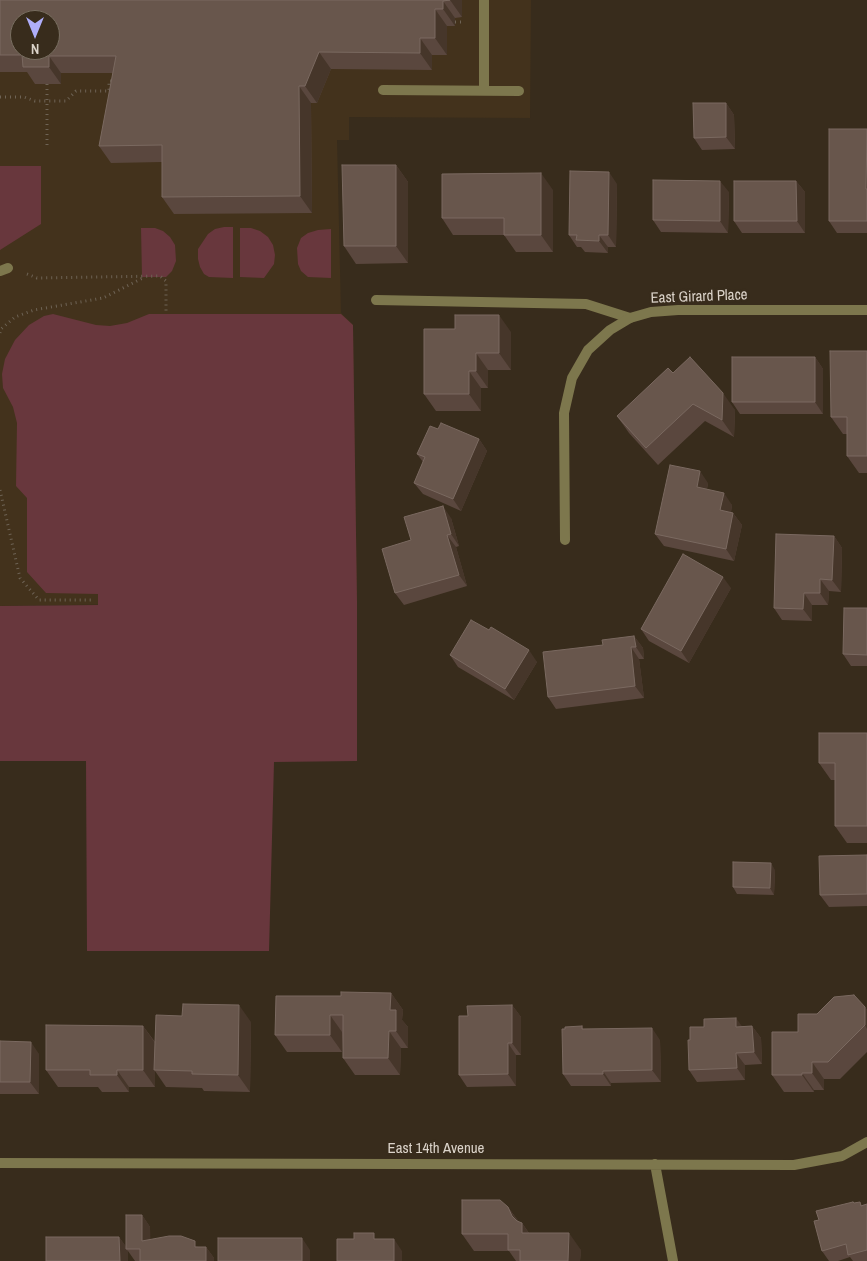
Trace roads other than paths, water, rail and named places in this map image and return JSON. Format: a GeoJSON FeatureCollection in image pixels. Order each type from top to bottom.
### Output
{"type":"FeatureCollection","features":[{"type":"Feature","properties":{"kind":"street"},"geometry":{"type":"LineString","coordinates":[[484,0],[484,90]]}},
{"type":"Feature","properties":{"kind":"street"},"geometry":{"type":"LineString","coordinates":[[383,90],[519,91]]}},
{"type":"Feature","properties":{"kind":"street"},"geometry":{"type":"LineString","coordinates":[[376,300],[586,304],[630,318]]}},
{"type":"Feature","properties":{"kind":"street","name":"East Girard Place"},"geometry":{"type":"LineString","coordinates":[[565,540],[564,413],[572,378],[588,350],[610,330],[630,318],[651,312],[678,310],[867,310]]}},
{"type":"Feature","properties":{"kind":"street","name":"East 14th Avenue"},"geometry":{"type":"LineString","coordinates":[[0,1163],[794,1165],[842,1156],[867,1142]]}},
{"type":"Feature","properties":{"kind":"street"},"geometry":{"type":"LineString","coordinates":[[655,1164],[673,1261]]}}]}
